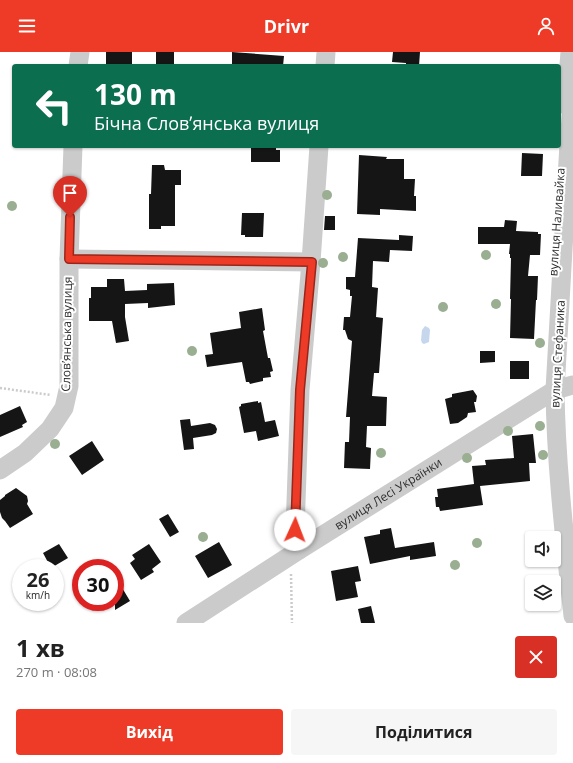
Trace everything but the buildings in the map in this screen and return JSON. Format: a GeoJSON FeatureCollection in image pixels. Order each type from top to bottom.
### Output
{"type":"FeatureCollection","features":[{"type":"Feature","properties":{"kind":"street"},"geometry":{"type":"LineString","coordinates":[[78,64],[80,52]]}},
{"type":"Feature","properties":{"kind":"street"},"geometry":{"type":"LineString","coordinates":[[325,64],[326,52]]}},
{"type":"Feature","properties":{"kind":"street","name":"вулиця Наливайка"},"geometry":{"type":"LineString","coordinates":[[555,390],[547,368],[570,52]]}},
{"type":"Feature","properties":{"kind":"street","name":"вулиця Стефаника"},"geometry":{"type":"LineString","coordinates":[[573,92],[555,390],[556,427],[564,533],[573,616]]}},
{"type":"Feature","properties":{"kind":"street","name":"Словʼянська вулиця"},"geometry":{"type":"LineString","coordinates":[[0,470],[25,453],[50,429],[64,408],[67,396],[69,386],[69,259],[73,148]]}},
{"type":"Feature","properties":{"kind":"street"},"geometry":{"type":"LineString","coordinates":[[291,556],[295,530],[300,398],[312,262],[319,148]]}},
{"type":"Feature","properties":{"kind":"street"},"geometry":{"type":"LineString","coordinates":[[69,259],[312,262]]}},
{"type":"Feature","properties":{"kind":"street","name":"вулиця Лесі Українки"},"geometry":{"type":"LineString","coordinates":[[186,623],[555,390],[573,385]]}},
{"type":"Feature","properties":{"kind":"path"},"geometry":{"type":"LineString","coordinates":[[0,388],[38,394],[67,396]]}},
{"type":"Feature","properties":{"kind":"path"},"geometry":{"type":"LineString","coordinates":[[291,556],[292,623]]}},
{"type":"Feature","properties":{"kind":"water"},"geometry":{"type":"Polygon","coordinates":[[[425,326],[430,330],[429,342],[424,344],[421,340],[422,330],[425,326]]]}},
{"type":"Feature","properties":{"kind":"route"},"geometry":{"type":"LineString","coordinates":[[70,217],[69,259],[312,262],[300,390],[295,530]]}}]}
